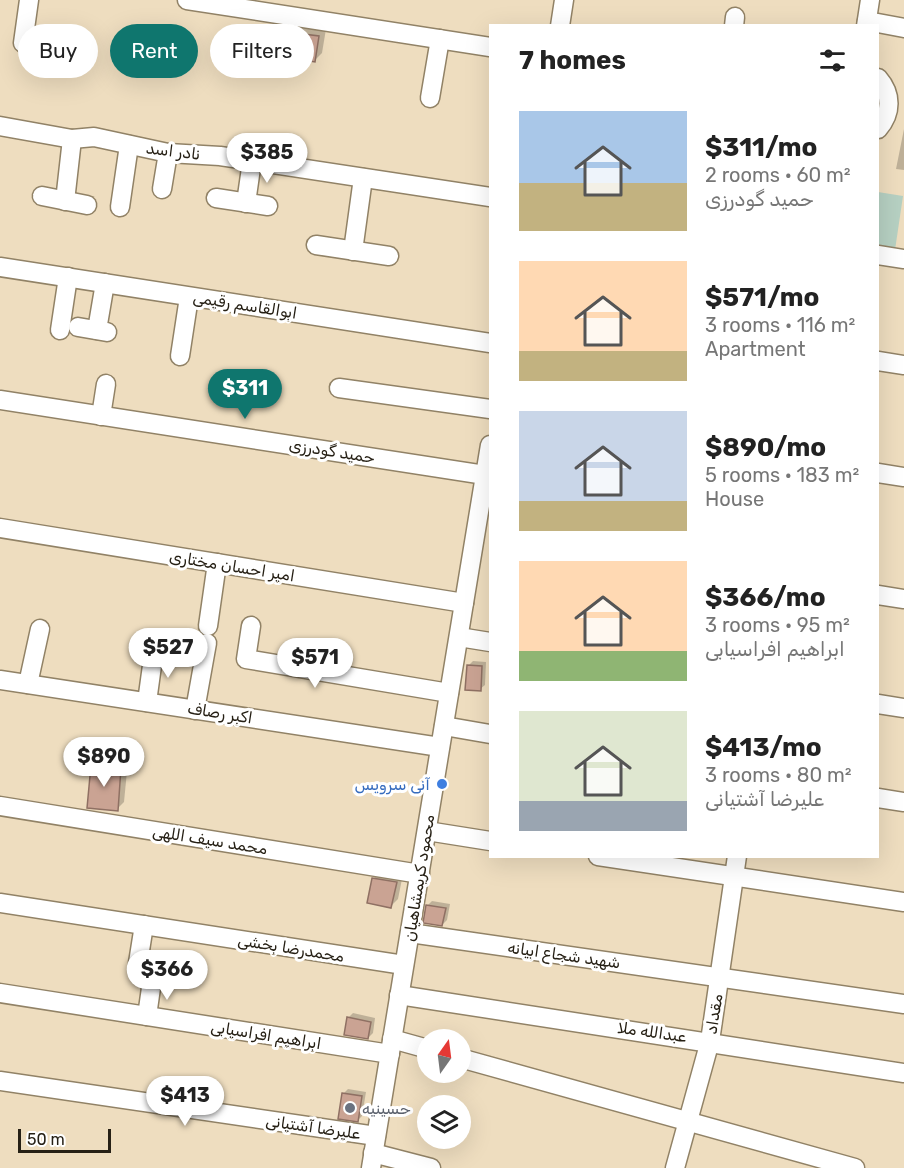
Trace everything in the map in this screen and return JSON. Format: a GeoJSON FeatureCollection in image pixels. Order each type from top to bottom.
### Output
{"type":"FeatureCollection","features":[{"type":"Feature","properties":{"kind":"street"},"geometry":{"type":"LineString","coordinates":[[26,24],[29,0]]}},
{"type":"Feature","properties":{"kind":"street"},"geometry":{"type":"LineString","coordinates":[[187,0],[233,4],[489,47]]}},
{"type":"Feature","properties":{"kind":"street"},"geometry":{"type":"LineString","coordinates":[[560,24],[564,0]]}},
{"type":"Feature","properties":{"kind":"street"},"geometry":{"type":"LineString","coordinates":[[867,23],[870,0]]}},
{"type":"Feature","properties":{"kind":"street"},"geometry":{"type":"LineString","coordinates":[[879,25],[904,28]]}},
{"type":"Feature","properties":{"kind":"street"},"geometry":{"type":"LineString","coordinates":[[430,98],[440,39]]}},
{"type":"Feature","properties":{"kind":"street"},"geometry":{"type":"LineString","coordinates":[[879,79],[896,110],[879,128]]}},
{"type":"Feature","properties":{"kind":"street","name":"نادر اسد"},"geometry":{"type":"LineString","coordinates":[[0,126],[72,139],[86,136],[168,153],[252,161],[489,197]]}},
{"type":"Feature","properties":{"kind":"street"},"geometry":{"type":"LineString","coordinates":[[65,201],[72,139]]}},
{"type":"Feature","properties":{"kind":"street"},"geometry":{"type":"LineString","coordinates":[[120,207],[129,145]]}},
{"type":"Feature","properties":{"kind":"street"},"geometry":{"type":"LineString","coordinates":[[162,189],[168,153]]}},
{"type":"Feature","properties":{"kind":"street"},"geometry":{"type":"LineString","coordinates":[[246,203],[252,161]]}},
{"type":"Feature","properties":{"kind":"street"},"geometry":{"type":"LineString","coordinates":[[353,251],[363,178]]}},
{"type":"Feature","properties":{"kind":"street"},"geometry":{"type":"LineString","coordinates":[[42,196],[87,206]]}},
{"type":"Feature","properties":{"kind":"street"},"geometry":{"type":"LineString","coordinates":[[216,198],[268,207]]}},
{"type":"Feature","properties":{"kind":"street"},"geometry":{"type":"LineString","coordinates":[[316,245],[389,256]]}},
{"type":"Feature","properties":{"kind":"street"},"geometry":{"type":"LineString","coordinates":[[879,255],[904,259]]}},
{"type":"Feature","properties":{"kind":"street","name":"ابوالقاسم رقیمی"},"geometry":{"type":"LineString","coordinates":[[0,267],[489,343]]}},
{"type":"Feature","properties":{"kind":"street"},"geometry":{"type":"LineString","coordinates":[[60,330],[68,277]]}},
{"type":"Feature","properties":{"kind":"street"},"geometry":{"type":"LineString","coordinates":[[78,327],[102,331],[105,283]]}},
{"type":"Feature","properties":{"kind":"street"},"geometry":{"type":"LineString","coordinates":[[180,356],[189,297]]}},
{"type":"Feature","properties":{"kind":"street"},"geometry":{"type":"LineString","coordinates":[[879,361],[904,365]]}},
{"type":"Feature","properties":{"kind":"street"},"geometry":{"type":"LineString","coordinates":[[101,416],[106,384]]}},
{"type":"Feature","properties":{"kind":"street"},"geometry":{"type":"LineString","coordinates":[[339,387],[489,409]]}},
{"type":"Feature","properties":{"kind":"street","name":"حمید گودرزی"},"geometry":{"type":"LineString","coordinates":[[0,400],[486,475]]}},
{"type":"Feature","properties":{"kind":"street","name":"محمود کریمشاهیان"},"geometry":{"type":"LineString","coordinates":[[373,1152],[464,603],[483,532],[489,452]]}},
{"type":"Feature","properties":{"kind":"street"},"geometry":{"type":"LineString","coordinates":[[879,473],[904,477]]}},
{"type":"Feature","properties":{"kind":"street","name":"امیر احسان مختاری"},"geometry":{"type":"LineString","coordinates":[[0,528],[464,603]]}},
{"type":"Feature","properties":{"kind":"street"},"geometry":{"type":"LineString","coordinates":[[195,710],[217,563]]}},
{"type":"Feature","properties":{"kind":"street"},"geometry":{"type":"LineString","coordinates":[[879,595],[904,599]]}},
{"type":"Feature","properties":{"kind":"street"},"geometry":{"type":"LineString","coordinates":[[251,626],[246,659],[449,693]]}},
{"type":"Feature","properties":{"kind":"street"},"geometry":{"type":"LineString","coordinates":[[28,684],[40,629]]}},
{"type":"Feature","properties":{"kind":"street"},"geometry":{"type":"LineString","coordinates":[[459,637],[489,642]]}},
{"type":"Feature","properties":{"kind":"street"},"geometry":{"type":"LineString","coordinates":[[147,702],[154,651]]}},
{"type":"Feature","properties":{"kind":"street","name":"اکبر رصاف"},"geometry":{"type":"LineString","coordinates":[[0,680],[440,747]]}},
{"type":"Feature","properties":{"kind":"street"},"geometry":{"type":"LineString","coordinates":[[879,704],[904,708]]}},
{"type":"Feature","properties":{"kind":"street"},"geometry":{"type":"LineString","coordinates":[[444,726],[489,734]]}},
{"type":"Feature","properties":{"kind":"street"},"geometry":{"type":"LineString","coordinates":[[879,798],[904,802]]}},
{"type":"Feature","properties":{"kind":"street","name":"محمد سیف اللهی"},"geometry":{"type":"LineString","coordinates":[[0,806],[420,874]]}},
{"type":"Feature","properties":{"kind":"street"},"geometry":{"type":"LineString","coordinates":[[427,831],[489,841]]}},
{"type":"Feature","properties":{"kind":"street"},"geometry":{"type":"LineString","coordinates":[[611,858],[904,902]]}},
{"type":"Feature","properties":{"kind":"street","name":"مقداد"},"geometry":{"type":"LineString","coordinates":[[675,1168],[710,1041],[737,858]]}},
{"type":"Feature","properties":{"kind":"street","name":"محمدرضا بخشی"},"geometry":{"type":"LineString","coordinates":[[0,903],[404,966]]}},
{"type":"Feature","properties":{"kind":"street"},"geometry":{"type":"LineString","coordinates":[[138,963],[144,925]]}},
{"type":"Feature","properties":{"kind":"street","name":"شهید شجاع ابیانه"},"geometry":{"type":"LineString","coordinates":[[410,933],[904,1004]]}},
{"type":"Feature","properties":{"kind":"street"},"geometry":{"type":"LineString","coordinates":[[147,1016],[152,981]]}},
{"type":"Feature","properties":{"kind":"street","name":"ابراهیم افراسیابی"},"geometry":{"type":"LineString","coordinates":[[0,993],[147,1016],[417,1048]]}},
{"type":"Feature","properties":{"kind":"street","name":"عبدالله ملا"},"geometry":{"type":"LineString","coordinates":[[399,995],[710,1041],[904,1073]]}},
{"type":"Feature","properties":{"kind":"street"},"geometry":{"type":"LineString","coordinates":[[471,1061],[855,1168]]}},
{"type":"Feature","properties":{"kind":"street","name":"علیرضا آشتیانی"},"geometry":{"type":"LineString","coordinates":[[0,1081],[373,1152],[431,1168]]}},
{"type":"Feature","properties":{"kind":"green space"},"geometry":{"type":"Polygon","coordinates":[[[879,192],[903,196],[895,250],[879,248],[879,192]]]}},
{"type":"Feature","properties":{"kind":"building"},"geometry":{"type":"Polygon","coordinates":[[[314,35],[319,36],[314,62],[314,35]]]}},
{"type":"Feature","properties":{"kind":"building"},"geometry":{"type":"Polygon","coordinates":[[[467,665],[482,666],[481,691],[465,690],[467,665]]]}},
{"type":"Feature","properties":{"kind":"building"},"geometry":{"type":"Polygon","coordinates":[[[91,765],[121,768],[118,811],[87,808],[91,765]]]}},
{"type":"Feature","properties":{"kind":"building"},"geometry":{"type":"Polygon","coordinates":[[[372,878],[397,882],[391,908],[367,903],[372,878]]]}},
{"type":"Feature","properties":{"kind":"building"},"geometry":{"type":"Polygon","coordinates":[[[426,905],[446,908],[442,926],[423,923],[426,905]]]}},
{"type":"Feature","properties":{"kind":"building"},"geometry":{"type":"Polygon","coordinates":[[[347,1017],[371,1022],[368,1039],[344,1035],[347,1017]]]}},
{"type":"Feature","properties":{"kind":"building","name":"حسینیه"},"geometry":{"type":"Polygon","coordinates":[[[342,1093],[362,1096],[358,1122],[338,1119],[342,1093]]]}},
{"type":"Feature","properties":{"kind":"place","name":"آنی سرویس"},"geometry":{"type":"Point","coordinates":[442,784]}},
{"type":"Feature","properties":{"kind":"place","name":"حسینیه"},"geometry":{"type":"Point","coordinates":[350,1108]}}]}
